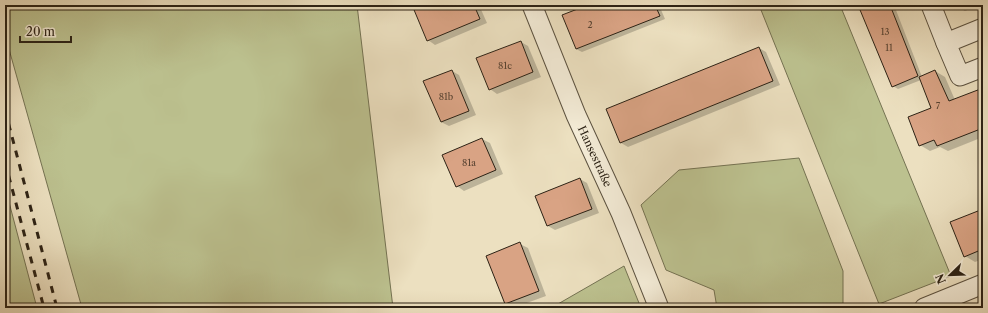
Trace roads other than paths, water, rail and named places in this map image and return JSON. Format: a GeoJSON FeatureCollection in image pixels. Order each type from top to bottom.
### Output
{"type":"FeatureCollection","features":[{"type":"Feature","properties":{"kind":"street","name":"Hansestraße"},"geometry":{"type":"LineString","coordinates":[[534,5],[576,115],[621,213],[659,308]]}},
{"type":"Feature","properties":{"kind":"street"},"geometry":{"type":"LineString","coordinates":[[931,5],[960,76],[983,67]]}},
{"type":"Feature","properties":{"kind":"street"},"geometry":{"type":"LineString","coordinates":[[946,43],[983,28]]}},
{"type":"Feature","properties":{"kind":"street"},"geometry":{"type":"LineString","coordinates":[[924,308],[983,284]]}},
{"type":"Feature","properties":{"kind":"railway"},"geometry":{"type":"LineString","coordinates":[[5,110],[57,308]]}},
{"type":"Feature","properties":{"kind":"railway"},"geometry":{"type":"LineString","coordinates":[[5,162],[44,308]]}}]}
